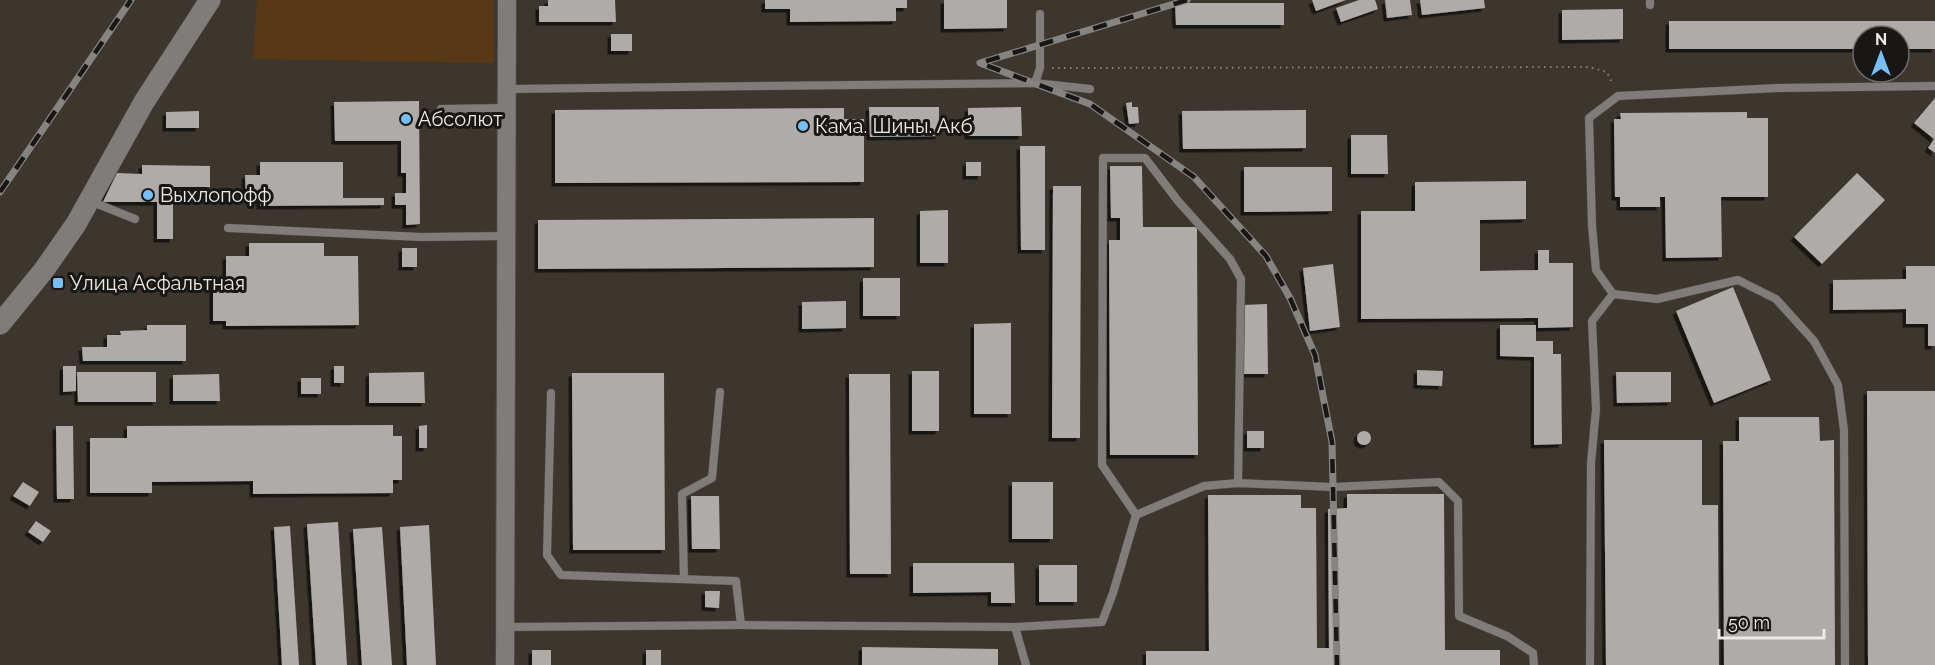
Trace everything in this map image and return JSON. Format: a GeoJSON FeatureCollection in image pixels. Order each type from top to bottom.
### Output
{"type":"FeatureCollection","features":[{"type":"Feature","properties":{"kind":"main road"},"geometry":{"type":"LineString","coordinates":[[0,324],[44,270],[76,224],[144,102],[210,0]]}},
{"type":"Feature","properties":{"kind":"street"},"geometry":{"type":"LineString","coordinates":[[505,665],[507,0]]}},
{"type":"Feature","properties":{"kind":"lane"},"geometry":{"type":"LineString","coordinates":[[1035,83],[1040,68],[1040,14]]}},
{"type":"Feature","properties":{"kind":"lane"},"geometry":{"type":"LineString","coordinates":[[507,89],[1035,83],[1090,89]]}},
{"type":"Feature","properties":{"kind":"lane"},"geometry":{"type":"LineString","coordinates":[[1845,665],[1844,430],[1838,385],[1814,341],[1776,299],[1738,280],[1657,299],[1613,294],[1596,270],[1592,225],[1589,118],[1618,96],[1778,88],[1935,86]]}},
{"type":"Feature","properties":{"kind":"lane"},"geometry":{"type":"LineString","coordinates":[[441,109],[507,108]]}},
{"type":"Feature","properties":{"kind":"lane"},"geometry":{"type":"LineString","coordinates":[[1136,515],[1102,465],[1102,158],[1144,158],[1178,201],[1230,259],[1241,279],[1238,483]]}},
{"type":"Feature","properties":{"kind":"lane"},"geometry":{"type":"LineString","coordinates":[[89,200],[135,219]]}},
{"type":"Feature","properties":{"kind":"lane"},"geometry":{"type":"LineString","coordinates":[[228,228],[421,237],[506,236]]}},
{"type":"Feature","properties":{"kind":"lane"},"geometry":{"type":"LineString","coordinates":[[1590,665],[1591,463],[1596,409],[1592,321],[1613,294]]}},
{"type":"Feature","properties":{"kind":"lane"},"geometry":{"type":"LineString","coordinates":[[684,579],[682,494],[711,478],[720,392]]}},
{"type":"Feature","properties":{"kind":"lane"},"geometry":{"type":"LineString","coordinates":[[551,393],[547,555],[561,575],[736,581],[741,625]]}},
{"type":"Feature","properties":{"kind":"lane"},"geometry":{"type":"LineString","coordinates":[[1136,515],[1204,486],[1238,483],[1333,487],[1439,482],[1458,501],[1459,616],[1507,636],[1533,653],[1534,665]]}},
{"type":"Feature","properties":{"kind":"lane"},"geometry":{"type":"LineString","coordinates":[[505,627],[741,625],[1015,627],[1102,622],[1136,515]]}},
{"type":"Feature","properties":{"kind":"lane"},"geometry":{"type":"LineString","coordinates":[[1015,627],[1026,665]]}},
{"type":"Feature","properties":{"kind":"path"},"geometry":{"type":"LineString","coordinates":[[1040,68],[1589,67],[1607,72],[1618,96]]}},
{"type":"Feature","properties":{"kind":"shaded area"},"geometry":{"type":"Polygon","coordinates":[[[0,0],[1935,0],[1935,665],[0,665],[0,0]]]}},
{"type":"Feature","properties":{"kind":"shaded area"},"geometry":{"type":"Polygon","coordinates":[[[257,0],[493,0],[494,63],[253,59],[257,0]]]}},
{"type":"Feature","properties":{"kind":"building"},"geometry":{"type":"Polygon","coordinates":[[[548,0],[615,0],[616,22],[539,22],[539,6],[548,6],[548,0]]]}},
{"type":"Feature","properties":{"kind":"building"},"geometry":{"type":"Polygon","coordinates":[[[765,0],[907,0],[907,8],[896,8],[896,21],[790,22],[790,9],[765,9],[765,0]]]}},
{"type":"Feature","properties":{"kind":"building"},"geometry":{"type":"Polygon","coordinates":[[[944,0],[1007,0],[1007,28],[944,29],[944,0]]]}},
{"type":"Feature","properties":{"kind":"building"},"geometry":{"type":"Polygon","coordinates":[[[1312,0],[1346,0],[1316,11],[1312,0]]]}},
{"type":"Feature","properties":{"kind":"building"},"geometry":{"type":"Polygon","coordinates":[[[1359,0],[1375,0],[1378,9],[1341,22],[1336,8],[1359,0]]]}},
{"type":"Feature","properties":{"kind":"building"},"geometry":{"type":"Polygon","coordinates":[[[1385,0],[1410,0],[1412,15],[1387,18],[1385,0]]]}},
{"type":"Feature","properties":{"kind":"building"},"geometry":{"type":"Polygon","coordinates":[[[1420,0],[1484,0],[1485,8],[1422,15],[1420,0]]]}},
{"type":"Feature","properties":{"kind":"building"},"geometry":{"type":"Polygon","coordinates":[[[1175,3],[1284,3],[1284,25],[1176,25],[1175,3]]]}},
{"type":"Feature","properties":{"kind":"building"},"geometry":{"type":"Polygon","coordinates":[[[1623,9],[1623,39],[1562,40],[1562,10],[1623,9]]]}},
{"type":"Feature","properties":{"kind":"building"},"geometry":{"type":"Polygon","coordinates":[[[1669,21],[1935,21],[1935,49],[1911,49],[1911,24],[1851,24],[1851,49],[1669,49],[1669,21]]]}},
{"type":"Feature","properties":{"kind":"building"},"geometry":{"type":"Polygon","coordinates":[[[611,34],[632,34],[632,51],[611,51],[611,34]]]}},
{"type":"Feature","properties":{"kind":"building"},"geometry":{"type":"Polygon","coordinates":[[[1935,98],[1935,153],[1928,148],[1934,139],[1914,123],[1935,98]]]}},
{"type":"Feature","properties":{"kind":"building"},"geometry":{"type":"Polygon","coordinates":[[[419,101],[420,224],[406,225],[406,205],[395,205],[395,193],[406,193],[406,173],[401,173],[401,141],[335,141],[334,102],[419,101]]]}},
{"type":"Feature","properties":{"kind":"building"},"geometry":{"type":"Polygon","coordinates":[[[1132,102],[1132,107],[1138,107],[1139,123],[1129,124],[1126,103],[1132,102]]]}},
{"type":"Feature","properties":{"kind":"building"},"geometry":{"type":"Polygon","coordinates":[[[869,107],[939,107],[939,136],[870,137],[869,107]]]}},
{"type":"Feature","properties":{"kind":"building"},"geometry":{"type":"Polygon","coordinates":[[[1021,107],[1022,136],[968,136],[968,108],[1021,107]]]}},
{"type":"Feature","properties":{"kind":"building"},"geometry":{"type":"Polygon","coordinates":[[[844,108],[844,119],[864,119],[864,182],[555,183],[555,110],[844,108]]]}},
{"type":"Feature","properties":{"kind":"building"},"geometry":{"type":"Polygon","coordinates":[[[1306,110],[1306,148],[1183,149],[1182,111],[1306,110]]]}},
{"type":"Feature","properties":{"kind":"building"},"geometry":{"type":"Polygon","coordinates":[[[199,111],[199,128],[166,128],[166,112],[199,111]]]}},
{"type":"Feature","properties":{"kind":"building"},"geometry":{"type":"Polygon","coordinates":[[[1747,112],[1747,118],[1768,118],[1768,197],[1721,197],[1722,257],[1666,258],[1665,197],[1660,197],[1660,207],[1620,207],[1620,197],[1615,197],[1614,119],[1621,119],[1620,113],[1747,112]]]}},
{"type":"Feature","properties":{"kind":"building"},"geometry":{"type":"Polygon","coordinates":[[[1351,135],[1387,135],[1388,174],[1351,174],[1351,135]]]}},
{"type":"Feature","properties":{"kind":"building"},"geometry":{"type":"Polygon","coordinates":[[[1020,146],[1045,146],[1045,250],[1021,250],[1020,146]]]}},
{"type":"Feature","properties":{"kind":"building"},"geometry":{"type":"Polygon","coordinates":[[[260,162],[343,162],[343,198],[384,198],[384,205],[260,206],[260,198],[246,198],[245,175],[260,175],[260,162]]]}},
{"type":"Feature","properties":{"kind":"building"},"geometry":{"type":"Polygon","coordinates":[[[966,162],[981,162],[981,176],[966,176],[966,162]]]}},
{"type":"Feature","properties":{"kind":"building"},"geometry":{"type":"Polygon","coordinates":[[[142,165],[210,166],[210,187],[173,187],[173,239],[157,239],[157,202],[103,202],[117,173],[142,174],[142,165]]]}},
{"type":"Feature","properties":{"kind":"building"},"geometry":{"type":"Polygon","coordinates":[[[1110,166],[1142,166],[1143,227],[1197,227],[1198,455],[1110,455],[1109,240],[1120,240],[1120,218],[1111,218],[1110,166]]]}},
{"type":"Feature","properties":{"kind":"building"},"geometry":{"type":"Polygon","coordinates":[[[1244,167],[1332,167],[1332,211],[1244,212],[1244,167]]]}},
{"type":"Feature","properties":{"kind":"building"},"geometry":{"type":"Polygon","coordinates":[[[1857,173],[1885,200],[1822,264],[1794,237],[1857,173]]]}},
{"type":"Feature","properties":{"kind":"building"},"geometry":{"type":"Polygon","coordinates":[[[1526,181],[1526,219],[1480,220],[1480,271],[1538,270],[1538,250],[1549,250],[1549,263],[1573,263],[1573,327],[1538,328],[1538,318],[1361,319],[1361,211],[1415,211],[1415,182],[1526,181]]]}},
{"type":"Feature","properties":{"kind":"building"},"geometry":{"type":"Polygon","coordinates":[[[1053,186],[1081,186],[1080,438],[1052,438],[1053,186]]]}},
{"type":"Feature","properties":{"kind":"building"},"geometry":{"type":"Polygon","coordinates":[[[948,210],[948,263],[920,263],[920,211],[948,210]]]}},
{"type":"Feature","properties":{"kind":"building"},"geometry":{"type":"Polygon","coordinates":[[[874,218],[874,267],[538,269],[538,220],[874,218]]]}},
{"type":"Feature","properties":{"kind":"building"},"geometry":{"type":"Polygon","coordinates":[[[249,243],[324,243],[324,256],[358,256],[359,325],[226,326],[226,321],[213,321],[213,284],[226,284],[226,256],[249,256],[249,243]]]}},
{"type":"Feature","properties":{"kind":"building"},"geometry":{"type":"Polygon","coordinates":[[[402,248],[417,248],[417,267],[402,267],[402,248]]]}},
{"type":"Feature","properties":{"kind":"building"},"geometry":{"type":"Polygon","coordinates":[[[1333,264],[1340,327],[1310,331],[1303,268],[1333,264]]]}},
{"type":"Feature","properties":{"kind":"building"},"geometry":{"type":"Polygon","coordinates":[[[1906,266],[1935,266],[1935,346],[1928,346],[1928,324],[1906,324],[1906,309],[1833,310],[1833,280],[1906,279],[1906,266]]]}},
{"type":"Feature","properties":{"kind":"building"},"geometry":{"type":"Polygon","coordinates":[[[863,278],[900,278],[900,316],[863,316],[863,278]]]}},
{"type":"Feature","properties":{"kind":"building"},"geometry":{"type":"Polygon","coordinates":[[[1733,287],[1771,380],[1714,403],[1676,311],[1733,287]]]}},
{"type":"Feature","properties":{"kind":"building"},"geometry":{"type":"Polygon","coordinates":[[[846,301],[846,328],[802,329],[802,302],[846,301]]]}},
{"type":"Feature","properties":{"kind":"building"},"geometry":{"type":"Polygon","coordinates":[[[1267,304],[1268,374],[1243,374],[1243,305],[1267,304]]]}},
{"type":"Feature","properties":{"kind":"building"},"geometry":{"type":"Polygon","coordinates":[[[1011,323],[1011,414],[974,414],[974,324],[1011,323]]]}},
{"type":"Feature","properties":{"kind":"building"},"geometry":{"type":"Polygon","coordinates":[[[147,325],[186,325],[186,361],[83,361],[82,347],[107,347],[107,335],[121,335],[120,331],[147,330],[147,325]]]}},
{"type":"Feature","properties":{"kind":"building"},"geometry":{"type":"Polygon","coordinates":[[[1500,325],[1536,325],[1536,341],[1553,341],[1553,354],[1561,354],[1562,444],[1534,445],[1534,357],[1500,356],[1500,325]]]}},
{"type":"Feature","properties":{"kind":"building"},"geometry":{"type":"Polygon","coordinates":[[[63,366],[76,366],[76,391],[63,392],[63,366]]]}},
{"type":"Feature","properties":{"kind":"building"},"geometry":{"type":"Polygon","coordinates":[[[334,366],[344,366],[344,383],[334,383],[334,366]]]}},
{"type":"Feature","properties":{"kind":"building"},"geometry":{"type":"Polygon","coordinates":[[[1417,370],[1443,371],[1442,386],[1417,385],[1417,370]]]}},
{"type":"Feature","properties":{"kind":"building"},"geometry":{"type":"Polygon","coordinates":[[[912,371],[939,371],[939,431],[912,431],[912,371]]]}},
{"type":"Feature","properties":{"kind":"building"},"geometry":{"type":"Polygon","coordinates":[[[77,372],[156,372],[156,402],[78,402],[77,372]]]}},
{"type":"Feature","properties":{"kind":"building"},"geometry":{"type":"Polygon","coordinates":[[[424,372],[425,403],[369,403],[369,373],[424,372]]]}},
{"type":"Feature","properties":{"kind":"building"},"geometry":{"type":"Polygon","coordinates":[[[1616,372],[1671,372],[1671,402],[1617,403],[1616,372]]]}},
{"type":"Feature","properties":{"kind":"building"},"geometry":{"type":"Polygon","coordinates":[[[572,373],[664,373],[665,550],[573,550],[572,373]]]}},
{"type":"Feature","properties":{"kind":"building"},"geometry":{"type":"Polygon","coordinates":[[[219,374],[220,401],[173,401],[173,375],[219,374]]]}},
{"type":"Feature","properties":{"kind":"building"},"geometry":{"type":"Polygon","coordinates":[[[849,374],[890,374],[891,574],[850,574],[849,374]]]}},
{"type":"Feature","properties":{"kind":"building"},"geometry":{"type":"Polygon","coordinates":[[[301,378],[321,378],[321,394],[301,394],[301,378]]]}},
{"type":"Feature","properties":{"kind":"building"},"geometry":{"type":"Polygon","coordinates":[[[1867,391],[1935,391],[1935,665],[1868,665],[1867,391]]]}},
{"type":"Feature","properties":{"kind":"building"},"geometry":{"type":"Polygon","coordinates":[[[1739,417],[1819,417],[1820,441],[1834,440],[1835,665],[1724,665],[1723,441],[1739,441],[1739,417]]]}},
{"type":"Feature","properties":{"kind":"building"},"geometry":{"type":"Polygon","coordinates":[[[393,425],[393,436],[402,436],[402,480],[393,480],[393,493],[253,494],[253,481],[152,482],[152,493],[90,493],[90,438],[127,438],[127,426],[393,425]]]}},
{"type":"Feature","properties":{"kind":"building"},"geometry":{"type":"Polygon","coordinates":[[[427,425],[427,448],[419,448],[419,426],[427,425]]]}},
{"type":"Feature","properties":{"kind":"building"},"geometry":{"type":"Polygon","coordinates":[[[56,426],[73,426],[74,499],[57,499],[56,426]]]}},
{"type":"Feature","properties":{"kind":"building"},"geometry":{"type":"Polygon","coordinates":[[[1247,431],[1264,431],[1264,448],[1247,448],[1247,431]]]}},
{"type":"Feature","properties":{"kind":"building"},"geometry":{"type":"Polygon","coordinates":[[[1361,431],[1367,431],[1371,438],[1367,445],[1361,445],[1357,441],[1357,435],[1361,431]]]}},
{"type":"Feature","properties":{"kind":"building"},"geometry":{"type":"Polygon","coordinates":[[[1604,440],[1702,440],[1702,505],[1718,505],[1719,665],[1606,665],[1604,440]]]}},
{"type":"Feature","properties":{"kind":"building"},"geometry":{"type":"Polygon","coordinates":[[[23,482],[39,492],[30,506],[13,496],[23,482]]]}},
{"type":"Feature","properties":{"kind":"building"},"geometry":{"type":"Polygon","coordinates":[[[1012,482],[1053,482],[1053,539],[1012,539],[1012,482]]]}},
{"type":"Feature","properties":{"kind":"building"},"geometry":{"type":"Polygon","coordinates":[[[1347,494],[1444,494],[1445,650],[1500,650],[1500,665],[1146,665],[1146,651],[1209,651],[1208,495],[1301,495],[1301,508],[1316,508],[1317,648],[1329,648],[1328,509],[1347,508],[1347,494]]]}},
{"type":"Feature","properties":{"kind":"building"},"geometry":{"type":"Polygon","coordinates":[[[691,496],[719,496],[720,549],[692,549],[691,496]]]}},
{"type":"Feature","properties":{"kind":"building"},"geometry":{"type":"Polygon","coordinates":[[[36,521],[51,531],[43,542],[28,532],[36,521]]]}},
{"type":"Feature","properties":{"kind":"building"},"geometry":{"type":"Polygon","coordinates":[[[338,522],[347,665],[316,665],[307,524],[338,522]]]}},
{"type":"Feature","properties":{"kind":"building"},"geometry":{"type":"Polygon","coordinates":[[[429,525],[436,665],[407,665],[400,527],[429,525]]]}},
{"type":"Feature","properties":{"kind":"building"},"geometry":{"type":"Polygon","coordinates":[[[290,526],[299,665],[282,665],[274,527],[290,526]]]}},
{"type":"Feature","properties":{"kind":"building"},"geometry":{"type":"Polygon","coordinates":[[[382,527],[392,665],[362,665],[353,529],[382,527]]]}},
{"type":"Feature","properties":{"kind":"building"},"geometry":{"type":"Polygon","coordinates":[[[913,563],[1014,563],[1015,603],[991,603],[991,592],[913,593],[913,563]]]}},
{"type":"Feature","properties":{"kind":"building"},"geometry":{"type":"Polygon","coordinates":[[[1039,565],[1077,565],[1077,602],[1039,602],[1039,565]]]}},
{"type":"Feature","properties":{"kind":"building"},"geometry":{"type":"Polygon","coordinates":[[[705,591],[720,591],[719,608],[705,607],[705,591]]]}},
{"type":"Feature","properties":{"kind":"building"},"geometry":{"type":"Polygon","coordinates":[[[862,647],[998,649],[998,665],[862,665],[862,647]]]}},
{"type":"Feature","properties":{"kind":"building"},"geometry":{"type":"Polygon","coordinates":[[[532,650],[551,650],[551,665],[532,665],[532,650]]]}},
{"type":"Feature","properties":{"kind":"building"},"geometry":{"type":"Polygon","coordinates":[[[646,650],[661,650],[661,665],[646,665],[646,650]]]}},
{"type":"Feature","properties":{"kind":"railway"},"geometry":{"type":"LineString","coordinates":[[0,192],[131,0]]}},
{"type":"Feature","properties":{"kind":"railway"},"geometry":{"type":"LineString","coordinates":[[1187,0],[980,63],[1090,104],[1194,177],[1266,256],[1290,298],[1315,355],[1332,442],[1337,665]]}},
{"type":"Feature","properties":{"kind":"place","name":"Абсолют"},"geometry":{"type":"Point","coordinates":[406,119]}},
{"type":"Feature","properties":{"kind":"place","name":"Кама. Шины. Акб"},"geometry":{"type":"Point","coordinates":[803,126]}},
{"type":"Feature","properties":{"kind":"place","name":"Выхлопофф"},"geometry":{"type":"Point","coordinates":[148,195]}},
{"type":"Feature","properties":{"kind":"place","name":"Улица Асфальтная"},"geometry":{"type":"Point","coordinates":[58,283]}}]}
